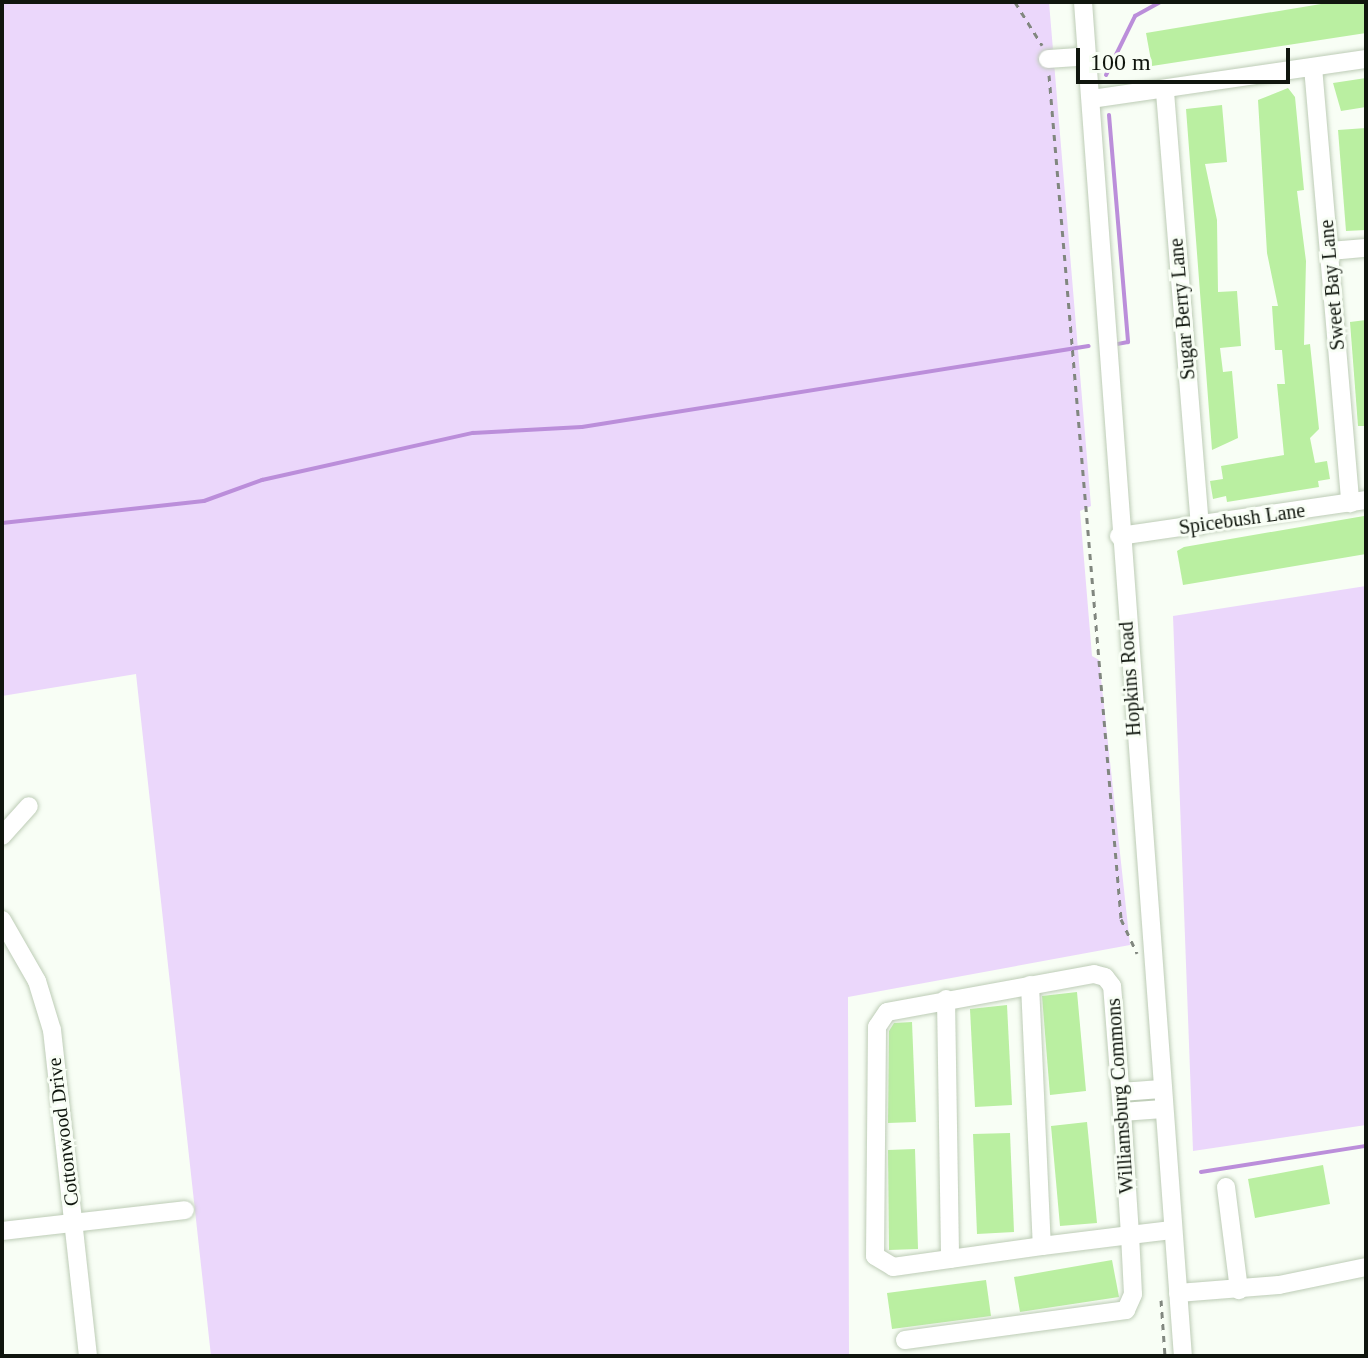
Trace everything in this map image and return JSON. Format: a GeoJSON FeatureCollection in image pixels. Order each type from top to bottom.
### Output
{"type":"FeatureCollection","features":[{"type":"Feature","properties":{"kind":"street","name":"Hopkins Road"},"geometry":{"type":"LineString","coordinates":[[1083,2],[1119,536],[1172,1230],[1169,1294],[1183,1356]]}},
{"type":"Feature","properties":{"kind":"street"},"geometry":{"type":"LineString","coordinates":[[1048,59],[1087,56]]}},
{"type":"Feature","properties":{"kind":"street"},"geometry":{"type":"LineString","coordinates":[[1091,99],[1165,92],[1366,59]]}},
{"type":"Feature","properties":{"kind":"street","name":"Sweet Bay Lane"},"geometry":{"type":"LineString","coordinates":[[1313,67],[1358,502]]}},
{"type":"Feature","properties":{"kind":"street","name":"Sugar Berry Lane"},"geometry":{"type":"LineString","coordinates":[[1165,92],[1200,526]]}},
{"type":"Feature","properties":{"kind":"street"},"geometry":{"type":"LineString","coordinates":[[1330,251],[1366,248]]}},
{"type":"Feature","properties":{"kind":"street","name":"Spicebush Lane"},"geometry":{"type":"LineString","coordinates":[[1119,536],[1358,502]]}},
{"type":"Feature","properties":{"kind":"street"},"geometry":{"type":"LineString","coordinates":[[2,836],[29,806]]}},
{"type":"Feature","properties":{"kind":"street","name":"Cottonwood Drive"},"geometry":{"type":"LineString","coordinates":[[2,920],[37,981],[49,1018],[88,1356]]}},
{"type":"Feature","properties":{"kind":"street","name":"Williamsburg Commons"},"geometry":{"type":"LineString","coordinates":[[1130,1235],[1112,986],[1105,977],[1030,985],[887,1012],[877,1027],[875,1256],[893,1267],[1172,1230]]}},
{"type":"Feature","properties":{"kind":"street"},"geometry":{"type":"LineString","coordinates":[[1030,985],[1042,1246]]}},
{"type":"Feature","properties":{"kind":"street"},"geometry":{"type":"LineString","coordinates":[[946,999],[950,1259]]}},
{"type":"Feature","properties":{"kind":"street"},"geometry":{"type":"LineString","coordinates":[[1121,1092],[1161,1089]]}},
{"type":"Feature","properties":{"kind":"street"},"geometry":{"type":"LineString","coordinates":[[1122,1112],[1163,1109]]}},
{"type":"Feature","properties":{"kind":"street"},"geometry":{"type":"LineString","coordinates":[[1226,1187],[1239,1290]]}},
{"type":"Feature","properties":{"kind":"street"},"geometry":{"type":"LineString","coordinates":[[2,1231],[185,1210]]}},
{"type":"Feature","properties":{"kind":"street"},"geometry":{"type":"LineString","coordinates":[[905,1340],[1126,1310],[1133,1294],[1130,1235]]}},
{"type":"Feature","properties":{"kind":"street"},"geometry":{"type":"LineString","coordinates":[[1169,1294],[1239,1290],[1366,1267]]}},
{"type":"Feature","properties":{"kind":"path"},"geometry":{"type":"LineString","coordinates":[[1015,2],[1048,59],[1121,919],[1138,969]]}},
{"type":"Feature","properties":{"kind":"path"},"geometry":{"type":"LineString","coordinates":[[1165,1356],[1169,1294]]}},
{"type":"Feature","properties":{"kind":"shaded area"},"geometry":{"type":"Polygon","coordinates":[[[2,2],[1049,2],[1091,506],[1080,511],[1092,656],[1099,660],[1130,945],[848,997],[849,1356],[211,1356],[136,674],[2,696],[2,2]]]}},
{"type":"Feature","properties":{"kind":"shaded area"},"geometry":{"type":"Polygon","coordinates":[[[1366,586],[1366,1125],[1193,1151],[1173,616],[1366,586]]]}},
{"type":"Feature","properties":{"kind":"building"},"geometry":{"type":"Polygon","coordinates":[[[1333,2],[1366,2],[1366,33],[1152,66],[1146,33],[1333,2]]]}},
{"type":"Feature","properties":{"kind":"building"},"geometry":{"type":"Polygon","coordinates":[[[1366,78],[1366,107],[1341,111],[1333,83],[1366,78]]]}},
{"type":"Feature","properties":{"kind":"building"},"geometry":{"type":"Polygon","coordinates":[[[1288,88],[1295,97],[1304,190],[1297,191],[1306,261],[1304,345],[1310,344],[1319,429],[1310,438],[1315,463],[1327,461],[1330,479],[1318,481],[1319,487],[1227,502],[1226,496],[1213,499],[1210,481],[1223,479],[1221,466],[1284,455],[1277,384],[1285,384],[1282,350],[1275,350],[1272,306],[1278,306],[1267,253],[1258,100],[1288,88]]]}},
{"type":"Feature","properties":{"kind":"building"},"geometry":{"type":"Polygon","coordinates":[[[1222,105],[1227,162],[1205,164],[1217,220],[1218,292],[1237,291],[1241,346],[1220,348],[1223,372],[1232,371],[1238,438],[1212,450],[1186,109],[1222,105]]]}},
{"type":"Feature","properties":{"kind":"building"},"geometry":{"type":"Polygon","coordinates":[[[1366,128],[1366,230],[1346,231],[1338,130],[1366,128]]]}},
{"type":"Feature","properties":{"kind":"building"},"geometry":{"type":"Polygon","coordinates":[[[1366,320],[1366,426],[1358,426],[1350,322],[1366,320]]]}},
{"type":"Feature","properties":{"kind":"building"},"geometry":{"type":"Polygon","coordinates":[[[1364,516],[1366,554],[1183,585],[1177,551],[1184,547],[1364,516]]]}},
{"type":"Feature","properties":{"kind":"building"},"geometry":{"type":"Polygon","coordinates":[[[1077,992],[1086,1091],[1050,1095],[1042,996],[1077,992]]]}},
{"type":"Feature","properties":{"kind":"building"},"geometry":{"type":"Polygon","coordinates":[[[1007,1005],[1012,1105],[975,1107],[970,1009],[1007,1005]]]}},
{"type":"Feature","properties":{"kind":"building"},"geometry":{"type":"Polygon","coordinates":[[[912,1022],[916,1122],[888,1123],[889,1031],[894,1023],[912,1022]]]}},
{"type":"Feature","properties":{"kind":"building"},"geometry":{"type":"Polygon","coordinates":[[[1087,1122],[1097,1223],[1060,1226],[1051,1126],[1087,1122]]]}},
{"type":"Feature","properties":{"kind":"building"},"geometry":{"type":"Polygon","coordinates":[[[1010,1133],[1014,1232],[977,1234],[973,1134],[1010,1133]]]}},
{"type":"Feature","properties":{"kind":"building"},"geometry":{"type":"Polygon","coordinates":[[[915,1149],[918,1249],[889,1250],[888,1150],[915,1149]]]}},
{"type":"Feature","properties":{"kind":"building"},"geometry":{"type":"Polygon","coordinates":[[[1323,1165],[1330,1204],[1255,1218],[1248,1179],[1323,1165]]]}},
{"type":"Feature","properties":{"kind":"building"},"geometry":{"type":"Polygon","coordinates":[[[1112,1260],[1119,1297],[1020,1312],[1014,1277],[1112,1260]]]}},
{"type":"Feature","properties":{"kind":"building"},"geometry":{"type":"Polygon","coordinates":[[[986,1280],[991,1316],[892,1329],[887,1293],[986,1280]]]}},
{"type":"Feature","properties":{"kind":"waterway"},"geometry":{"type":"LineString","coordinates":[[1106,75],[1135,16],[1160,2]]}},
{"type":"Feature","properties":{"kind":"waterway"},"geometry":{"type":"LineString","coordinates":[[1109,115],[1128,342],[1118,344]]}},
{"type":"Feature","properties":{"kind":"waterway"},"geometry":{"type":"LineString","coordinates":[[2,523],[204,501],[262,480],[473,433],[582,427],[1089,346]]}},
{"type":"Feature","properties":{"kind":"waterway"},"geometry":{"type":"LineString","coordinates":[[1201,1172],[1366,1146]]}}]}
